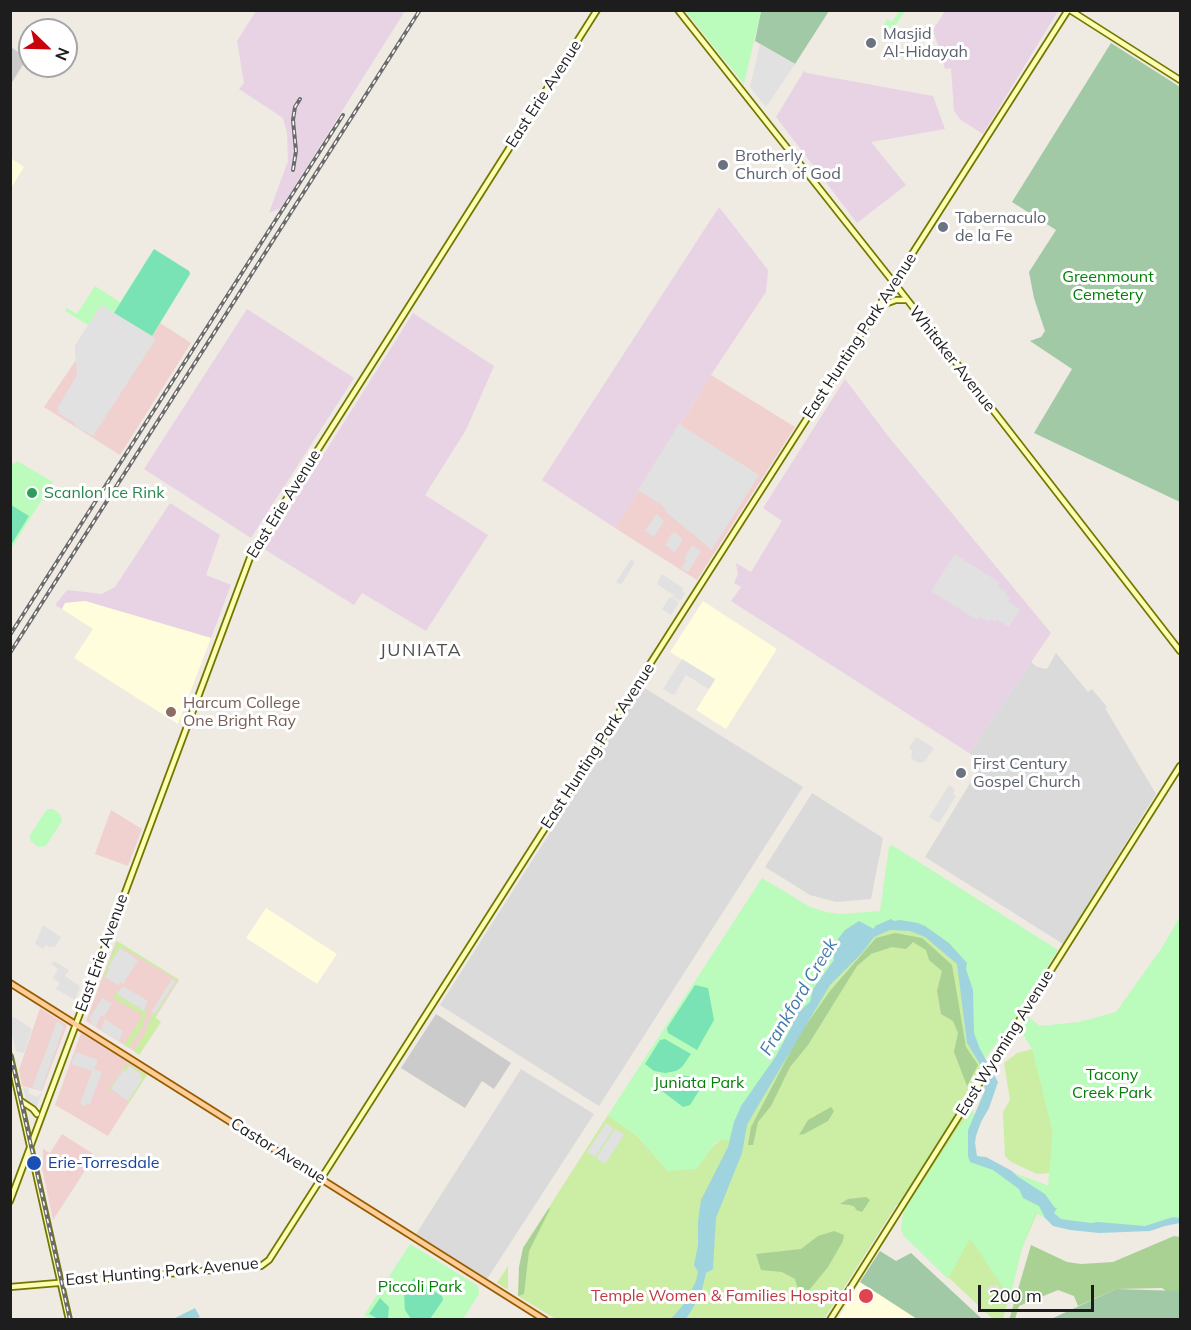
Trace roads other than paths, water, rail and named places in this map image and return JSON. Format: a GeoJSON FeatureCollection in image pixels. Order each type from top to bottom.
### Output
{"type":"FeatureCollection","features":[{"type":"Feature","properties":{"kind":"main road","name":"East Erie Avenue"},"geometry":{"type":"LineString","coordinates":[[10,1201],[251,555],[597,10]]}},
{"type":"Feature","properties":{"kind":"main road","name":"Whitaker Avenue"},"geometry":{"type":"LineString","coordinates":[[678,10],[1180,651]]}},
{"type":"Feature","properties":{"kind":"main road","name":"East Hunting Park Avenue"},"geometry":{"type":"LineString","coordinates":[[10,1287],[261,1266],[269,1260],[1069,10]]}},
{"type":"Feature","properties":{"kind":"main road"},"geometry":{"type":"LineString","coordinates":[[1069,10],[1180,80]]}},
{"type":"Feature","properties":{"kind":"main road"},"geometry":{"type":"LineString","coordinates":[[880,306],[906,300]]}},
{"type":"Feature","properties":{"kind":"main road","name":"East Wyoming Avenue"},"geometry":{"type":"LineString","coordinates":[[830,1320],[1180,766]]}},
{"type":"Feature","properties":{"kind":"main road","name":"Castor Avenue"},"geometry":{"type":"LineString","coordinates":[[10,983],[545,1320]]}},
{"type":"Feature","properties":{"kind":"main road"},"geometry":{"type":"LineString","coordinates":[[10,1058],[69,1320]]}},
{"type":"Feature","properties":{"kind":"main road"},"geometry":{"type":"LineString","coordinates":[[20,1100],[37,1114]]}},
{"type":"Feature","properties":{"kind":"water"},"geometry":{"type":"Polygon","coordinates":[[[891,919],[925,926],[949,943],[967,963],[966,969],[973,990],[974,1033],[998,1082],[976,1136],[977,1156],[986,1157],[1012,1171],[1045,1194],[1057,1208],[1054,1213],[1061,1219],[1145,1226],[1173,1217],[1180,1218],[1180,1223],[1150,1231],[1099,1233],[1053,1226],[1045,1218],[1039,1206],[1023,1198],[1019,1189],[993,1170],[970,1162],[968,1130],[985,1090],[980,1064],[967,1043],[957,964],[925,937],[910,931],[890,930],[874,937],[862,953],[830,985],[747,1125],[742,1153],[716,1218],[713,1269],[706,1273],[701,1294],[688,1316],[685,1319],[670,1320],[684,1304],[696,1281],[698,1272],[694,1265],[698,1245],[701,1200],[728,1147],[734,1122],[741,1106],[776,1056],[792,1026],[798,1007],[802,1009],[810,1002],[813,989],[834,960],[832,952],[845,930],[859,921],[874,929],[875,926],[891,919]]]}},
{"type":"Feature","properties":{"kind":"water"},"geometry":{"type":"Polygon","coordinates":[[[195,1308],[200,1317],[173,1319],[195,1308]]]}},
{"type":"Feature","properties":{"kind":"railway"},"geometry":{"type":"LineString","coordinates":[[10,653],[420,10]]}},
{"type":"Feature","properties":{"kind":"railway"},"geometry":{"type":"LineString","coordinates":[[293,170],[296,151],[293,120],[295,107],[300,99]]}},
{"type":"Feature","properties":{"kind":"railway"},"geometry":{"type":"LineString","coordinates":[[10,635],[343,115]]}},
{"type":"Feature","properties":{"kind":"railway"},"geometry":{"type":"LineString","coordinates":[[10,1052],[70,1320]]}},
{"type":"Feature","properties":{"kind":"place","name":"Masjid Al-Hidayah"},"geometry":{"type":"Point","coordinates":[871,43]}},
{"type":"Feature","properties":{"kind":"place","name":"Brotherly Church of God"},"geometry":{"type":"Point","coordinates":[723,165]}},
{"type":"Feature","properties":{"kind":"place","name":"Tabernaculo de la Fe"},"geometry":{"type":"Point","coordinates":[943,227]}},
{"type":"Feature","properties":{"kind":"place","name":"Scanlon Ice Rink"},"geometry":{"type":"Point","coordinates":[32,493]}},
{"type":"Feature","properties":{"kind":"place","name":"Harcum College One Bright Ray"},"geometry":{"type":"Point","coordinates":[171,712]}},
{"type":"Feature","properties":{"kind":"place","name":"First Century Gospel Church"},"geometry":{"type":"Point","coordinates":[961,773]}},
{"type":"Feature","properties":{"kind":"place","name":"Erie-Torresdale"},"geometry":{"type":"Point","coordinates":[34,1163]}},
{"type":"Feature","properties":{"kind":"place","name":"Temple Women & Families Hospital"},"geometry":{"type":"Point","coordinates":[866,1296]}},
{"type":"Feature","properties":{"kind":"district","name":"JUNIATA"},"geometry":{"type":"Point","coordinates":[421,651]}},
{"type":"Feature","properties":{"kind":"park label","name":"Greenmount Cemetery"},"geometry":{"type":"Point","coordinates":[1108,286]}},
{"type":"Feature","properties":{"kind":"park label","name":"Juniata Park"},"geometry":{"type":"Point","coordinates":[699,1083]}},
{"type":"Feature","properties":{"kind":"park label","name":"Tacony Creek Park"},"geometry":{"type":"Point","coordinates":[1112,1084]}},
{"type":"Feature","properties":{"kind":"park label","name":"Piccoli Park"},"geometry":{"type":"Point","coordinates":[420,1287]}},
{"type":"Feature","properties":{"kind":"water label","name":"Frankford Creek"},"geometry":{"type":"Point","coordinates":[799,997]}}]}
